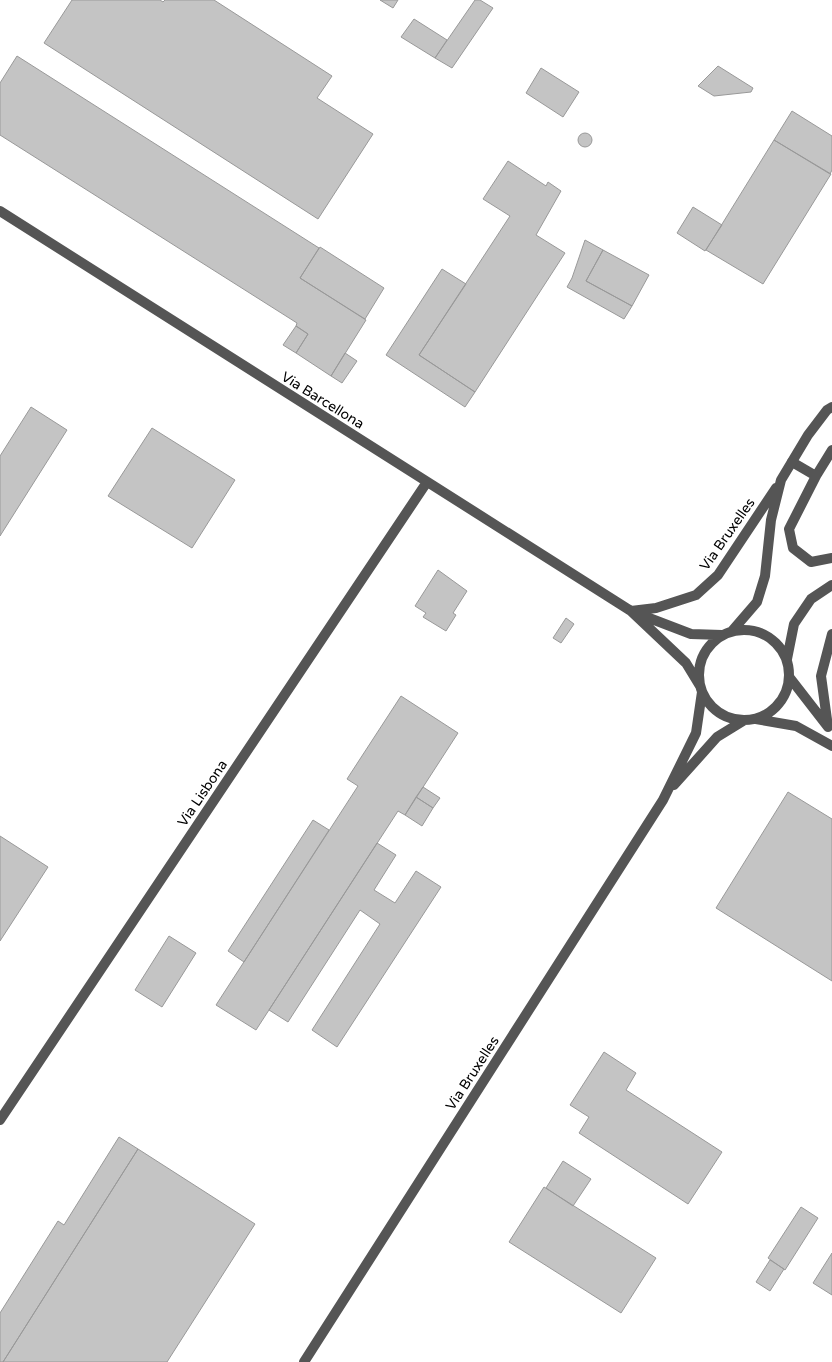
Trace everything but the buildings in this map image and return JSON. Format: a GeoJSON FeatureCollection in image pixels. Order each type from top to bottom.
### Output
{"type":"FeatureCollection","features":[{"type":"Feature","properties":{"kind":"street","name":"Via Barcellona"},"geometry":{"type":"LineString","coordinates":[[0,211],[631,611],[686,663],[701,689]]}},
{"type":"Feature","properties":{"kind":"street","name":"Via Bruxelles"},"geometry":{"type":"LineString","coordinates":[[631,611],[656,608],[696,595],[718,575],[781,480],[808,435],[827,410],[832,407]]}},
{"type":"Feature","properties":{"kind":"street"},"geometry":{"type":"LineString","coordinates":[[832,450],[789,528],[793,548],[811,562],[832,558]]}},
{"type":"Feature","properties":{"kind":"street"},"geometry":{"type":"LineString","coordinates":[[792,462],[816,476]]}},
{"type":"Feature","properties":{"kind":"street","name":"Via Bruxelles"},"geometry":{"type":"LineString","coordinates":[[732,631],[757,602],[765,576],[771,520],[781,480]]}},
{"type":"Feature","properties":{"kind":"street","name":"Via Lisbona"},"geometry":{"type":"LineString","coordinates":[[0,1120],[428,482]]}},
{"type":"Feature","properties":{"kind":"street","name":"Via Bruxelles"},"geometry":{"type":"LineString","coordinates":[[701,689],[709,704],[718,712],[730,718],[755,719],[768,714],[779,704],[787,692],[790,678],[787,659],[794,624],[811,599],[832,585]]}},
{"type":"Feature","properties":{"kind":"street","name":"Via Barcellona"},"geometry":{"type":"LineString","coordinates":[[631,611],[691,634],[722,635]]}},
{"type":"Feature","properties":{"kind":"street","name":"Via Bruxelles"},"geometry":{"type":"LineString","coordinates":[[663,800],[696,733],[701,689],[699,671],[702,657],[710,644],[722,635],[732,631],[745,629],[759,631],[776,642],[787,659]]}},
{"type":"Feature","properties":{"kind":"street"},"geometry":{"type":"LineString","coordinates":[[830,729],[821,676],[832,634]]}},
{"type":"Feature","properties":{"kind":"street"},"geometry":{"type":"LineString","coordinates":[[790,678],[830,729]]}},
{"type":"Feature","properties":{"kind":"street"},"geometry":{"type":"LineString","coordinates":[[755,719],[796,726],[832,746]]}},
{"type":"Feature","properties":{"kind":"street","name":"Via Bruxelles"},"geometry":{"type":"LineString","coordinates":[[304,1362],[663,800],[689,767],[717,737],[743,720]]}}]}
